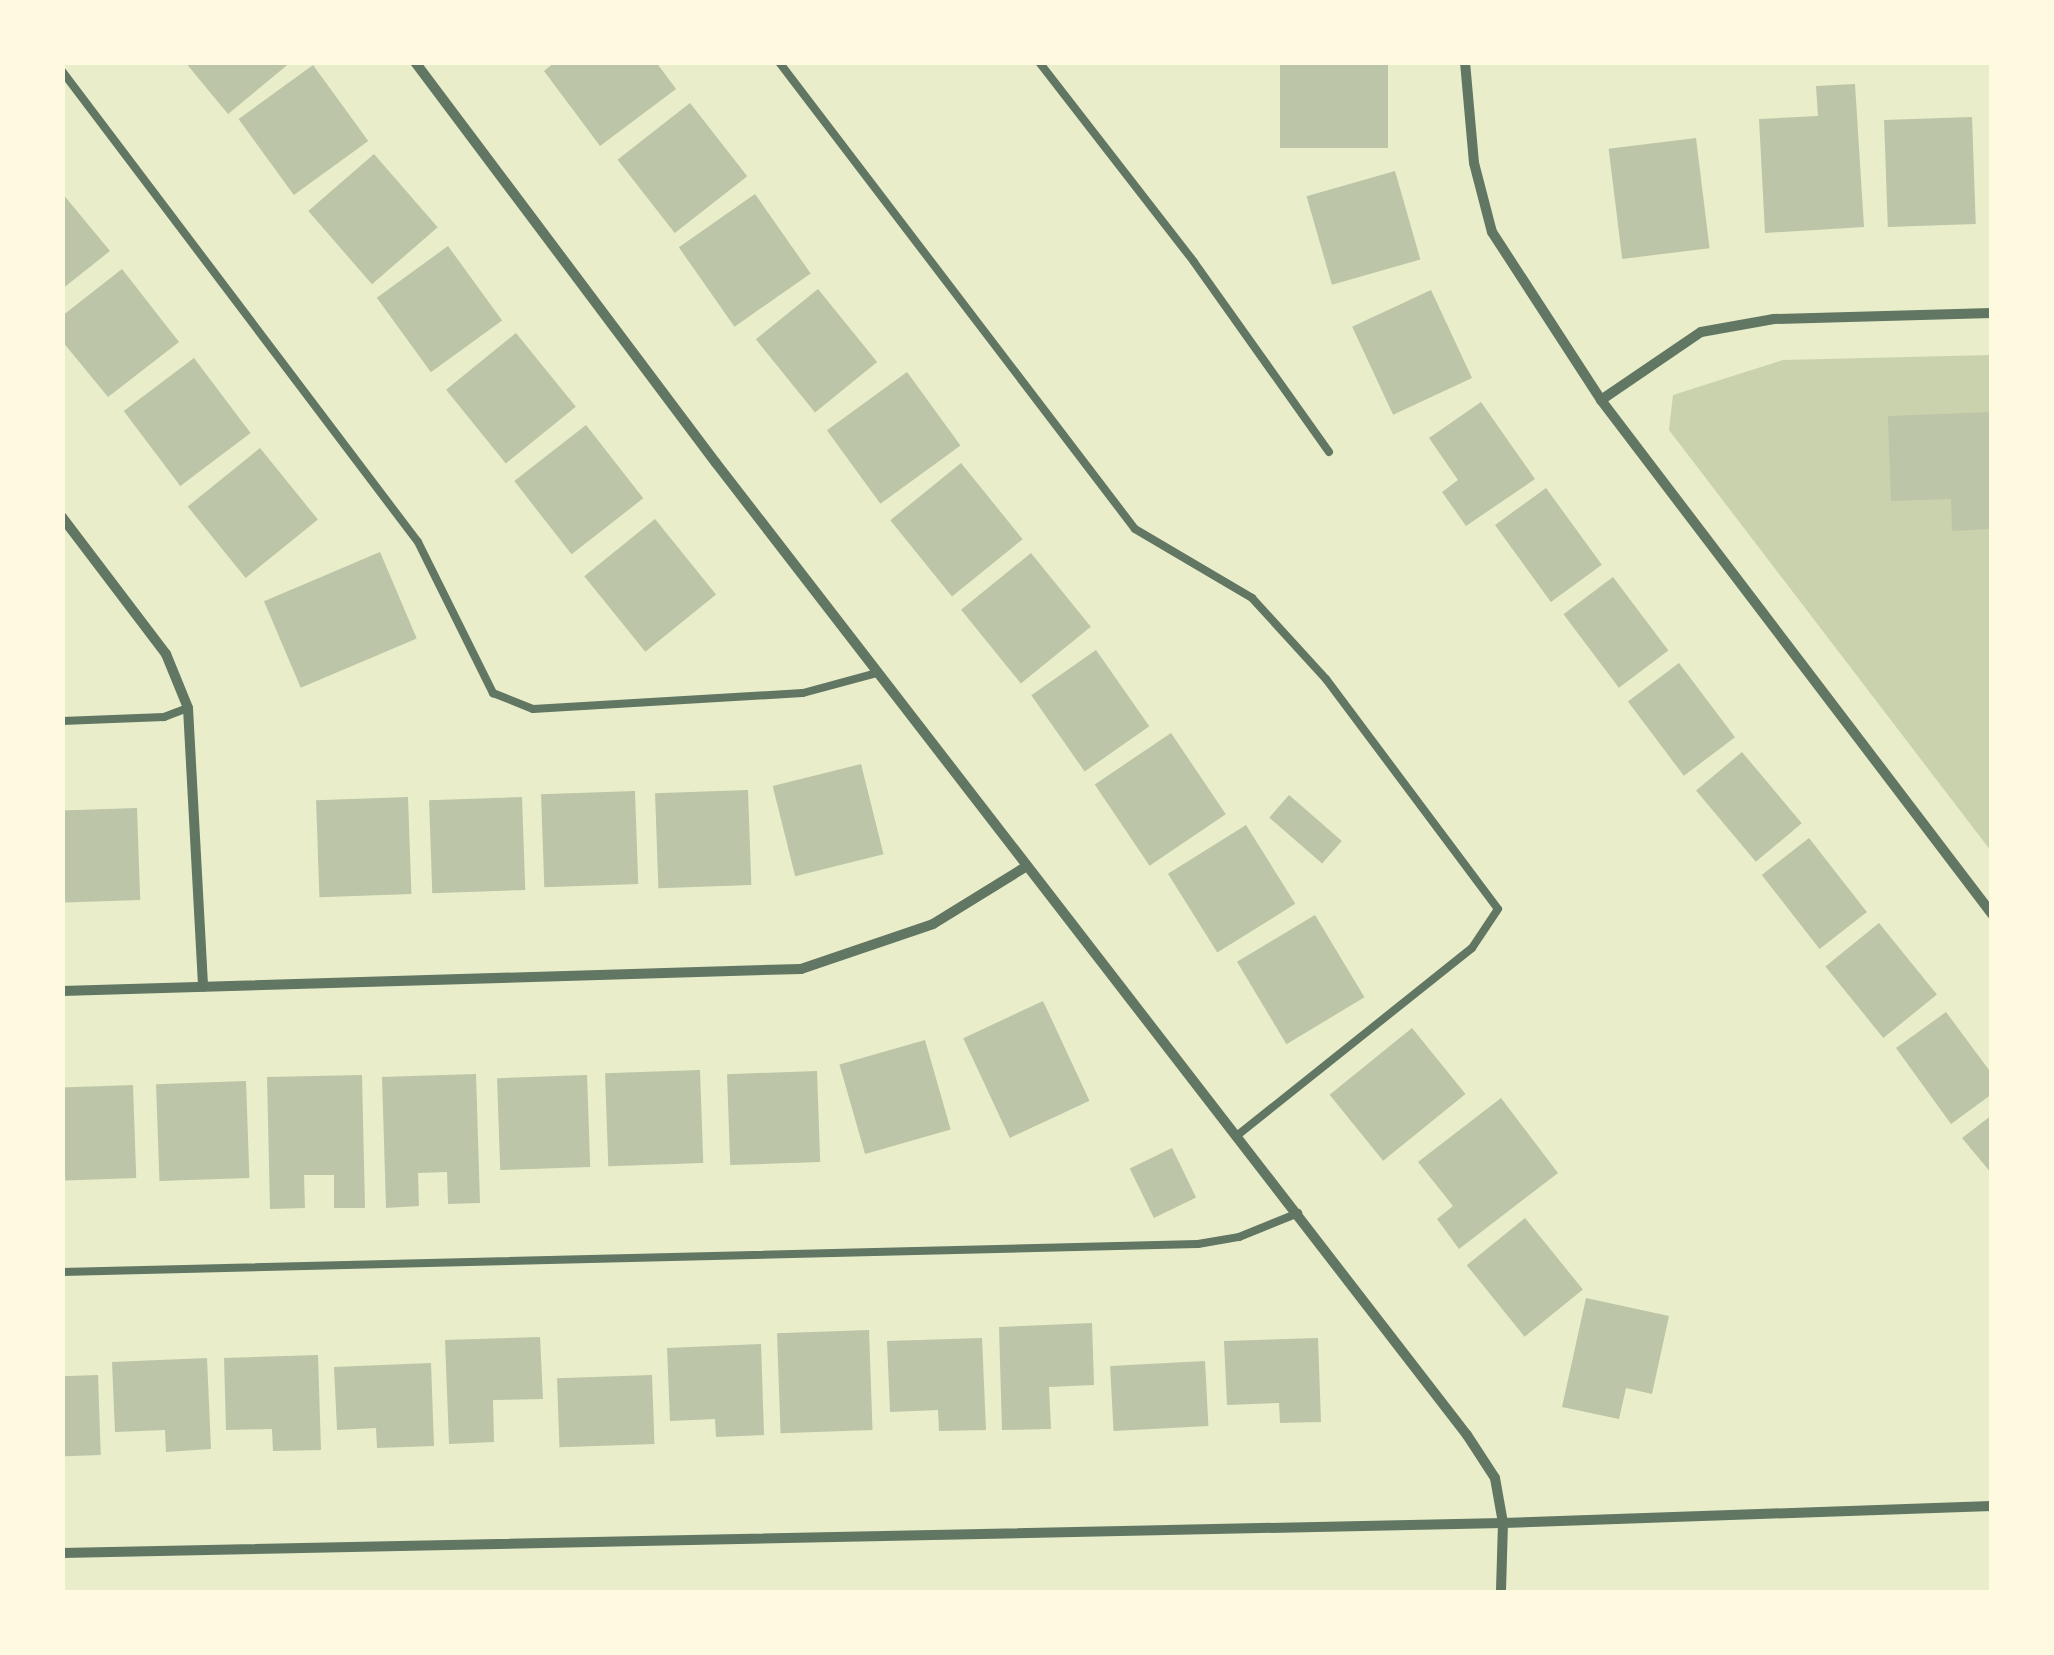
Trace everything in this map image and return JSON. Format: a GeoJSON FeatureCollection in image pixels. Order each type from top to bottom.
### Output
{"type":"FeatureCollection","features":[{"type":"Feature","properties":{"kind":"street"},"geometry":{"type":"LineString","coordinates":[[416,62],[878,672],[1238,1134],[1467,1436],[1495,1478],[1502,1524],[1501,1592]]}},
{"type":"Feature","properties":{"kind":"street"},"geometry":{"type":"LineString","coordinates":[[1465,62],[1474,162],[1492,232],[1601,400],[1992,914]]}},
{"type":"Feature","properties":{"kind":"street"},"geometry":{"type":"LineString","coordinates":[[1601,400],[1701,332],[1774,319],[1992,314]]}},
{"type":"Feature","properties":{"kind":"street"},"geometry":{"type":"LineString","coordinates":[[62,516],[166,654],[188,708],[203,987]]}},
{"type":"Feature","properties":{"kind":"street"},"geometry":{"type":"LineString","coordinates":[[62,991],[801,969],[933,924],[1027,866]]}},
{"type":"Feature","properties":{"kind":"street"},"geometry":{"type":"LineString","coordinates":[[62,1553],[1502,1524],[1992,1506]]}},
{"type":"Feature","properties":{"kind":"lane"},"geometry":{"type":"LineString","coordinates":[[779,62],[1135,529],[1252,598],[1326,679],[1498,908],[1472,948],[1238,1134]]}},
{"type":"Feature","properties":{"kind":"lane"},"geometry":{"type":"LineString","coordinates":[[1038,62],[1194,262],[1329,452]]}},
{"type":"Feature","properties":{"kind":"lane"},"geometry":{"type":"LineString","coordinates":[[62,71],[418,542],[493,693],[533,709],[552,708],[803,693],[878,672]]}},
{"type":"Feature","properties":{"kind":"lane"},"geometry":{"type":"LineString","coordinates":[[62,721],[164,717],[188,708]]}},
{"type":"Feature","properties":{"kind":"lane"},"geometry":{"type":"LineString","coordinates":[[62,1272],[1198,1244],[1239,1237],[1298,1213]]}},
{"type":"Feature","properties":{"kind":"green space"},"geometry":{"type":"Polygon","coordinates":[[[1991,355],[1991,851],[1669,430],[1673,395],[1783,360],[1991,355]]]}},
{"type":"Feature","properties":{"kind":"building"},"geometry":{"type":"Polygon","coordinates":[[[185,62],[291,62],[228,114],[185,62]]]}},
{"type":"Feature","properties":{"kind":"building"},"geometry":{"type":"Polygon","coordinates":[[[555,62],[656,62],[676,89],[600,146],[544,71],[555,62]]]}},
{"type":"Feature","properties":{"kind":"building"},"geometry":{"type":"Polygon","coordinates":[[[1280,62],[1388,62],[1388,148],[1280,148],[1280,62]]]}},
{"type":"Feature","properties":{"kind":"building"},"geometry":{"type":"Polygon","coordinates":[[[313,65],[368,141],[294,195],[239,119],[313,65]]]}},
{"type":"Feature","properties":{"kind":"building"},"geometry":{"type":"Polygon","coordinates":[[[1855,84],[1864,227],[1765,233],[1759,119],[1818,116],[1816,86],[1855,84]]]}},
{"type":"Feature","properties":{"kind":"building"},"geometry":{"type":"Polygon","coordinates":[[[690,103],[747,176],[675,233],[618,160],[690,103]]]}},
{"type":"Feature","properties":{"kind":"building"},"geometry":{"type":"Polygon","coordinates":[[[1972,117],[1976,224],[1888,227],[1884,120],[1972,117]]]}},
{"type":"Feature","properties":{"kind":"building"},"geometry":{"type":"Polygon","coordinates":[[[1696,138],[1710,248],[1622,259],[1609,149],[1696,138]]]}},
{"type":"Feature","properties":{"kind":"building"},"geometry":{"type":"Polygon","coordinates":[[[374,154],[438,227],[372,284],[308,211],[374,154]]]}},
{"type":"Feature","properties":{"kind":"building"},"geometry":{"type":"Polygon","coordinates":[[[1395,171],[1420,259],[1332,285],[1307,196],[1395,171]]]}},
{"type":"Feature","properties":{"kind":"building"},"geometry":{"type":"Polygon","coordinates":[[[62,193],[110,251],[62,289],[62,193]]]}},
{"type":"Feature","properties":{"kind":"building"},"geometry":{"type":"Polygon","coordinates":[[[755,194],[811,273],[734,327],[679,247],[755,194]]]}},
{"type":"Feature","properties":{"kind":"building"},"geometry":{"type":"Polygon","coordinates":[[[448,246],[502,320],[431,372],[377,298],[448,246]]]}},
{"type":"Feature","properties":{"kind":"building"},"geometry":{"type":"Polygon","coordinates":[[[122,269],[179,342],[108,397],[62,341],[62,316],[122,269]]]}},
{"type":"Feature","properties":{"kind":"building"},"geometry":{"type":"Polygon","coordinates":[[[818,289],[877,362],[815,412],[756,339],[818,289]]]}},
{"type":"Feature","properties":{"kind":"building"},"geometry":{"type":"Polygon","coordinates":[[[1431,290],[1472,378],[1393,415],[1352,327],[1431,290]]]}},
{"type":"Feature","properties":{"kind":"building"},"geometry":{"type":"Polygon","coordinates":[[[516,333],[576,407],[506,463],[446,390],[516,333]]]}},
{"type":"Feature","properties":{"kind":"building"},"geometry":{"type":"Polygon","coordinates":[[[194,358],[251,433],[180,486],[124,411],[194,358]]]}},
{"type":"Feature","properties":{"kind":"building"},"geometry":{"type":"Polygon","coordinates":[[[907,372],[960,446],[880,504],[827,430],[907,372]]]}},
{"type":"Feature","properties":{"kind":"building"},"geometry":{"type":"Polygon","coordinates":[[[1481,402],[1535,479],[1466,526],[1442,492],[1458,480],[1429,438],[1481,402]]]}},
{"type":"Feature","properties":{"kind":"building"},"geometry":{"type":"Polygon","coordinates":[[[1992,412],[1992,529],[1952,531],[1951,499],[1891,501],[1888,416],[1992,412]]]}},
{"type":"Feature","properties":{"kind":"building"},"geometry":{"type":"Polygon","coordinates":[[[586,425],[643,498],[572,554],[514,481],[586,425]]]}},
{"type":"Feature","properties":{"kind":"building"},"geometry":{"type":"Polygon","coordinates":[[[260,448],[318,519],[246,578],[188,507],[260,448]]]}},
{"type":"Feature","properties":{"kind":"building"},"geometry":{"type":"Polygon","coordinates":[[[961,463],[1023,539],[952,596],[890,520],[961,463]]]}},
{"type":"Feature","properties":{"kind":"building"},"geometry":{"type":"Polygon","coordinates":[[[1546,488],[1602,565],[1551,602],[1495,525],[1546,488]]]}},
{"type":"Feature","properties":{"kind":"building"},"geometry":{"type":"Polygon","coordinates":[[[655,519],[716,594],[645,652],[584,576],[655,519]]]}},
{"type":"Feature","properties":{"kind":"building"},"geometry":{"type":"Polygon","coordinates":[[[380,552],[417,639],[301,688],[264,601],[380,552]]]}},
{"type":"Feature","properties":{"kind":"building"},"geometry":{"type":"Polygon","coordinates":[[[1031,553],[1091,627],[1021,683],[961,610],[1031,553]]]}},
{"type":"Feature","properties":{"kind":"building"},"geometry":{"type":"Polygon","coordinates":[[[1613,577],[1668,650],[1619,688],[1563,614],[1613,577]]]}},
{"type":"Feature","properties":{"kind":"building"},"geometry":{"type":"Polygon","coordinates":[[[1096,650],[1149,726],[1085,771],[1031,695],[1096,650]]]}},
{"type":"Feature","properties":{"kind":"building"},"geometry":{"type":"Polygon","coordinates":[[[1679,663],[1735,737],[1684,776],[1628,702],[1679,663]]]}},
{"type":"Feature","properties":{"kind":"building"},"geometry":{"type":"Polygon","coordinates":[[[1171,733],[1226,814],[1150,866],[1095,784],[1171,733]]]}},
{"type":"Feature","properties":{"kind":"building"},"geometry":{"type":"Polygon","coordinates":[[[1742,752],[1802,823],[1756,862],[1696,791],[1742,752]]]}},
{"type":"Feature","properties":{"kind":"building"},"geometry":{"type":"Polygon","coordinates":[[[861,764],[883,854],[795,876],[773,786],[861,764]]]}},
{"type":"Feature","properties":{"kind":"building"},"geometry":{"type":"Polygon","coordinates":[[[748,790],[751,885],[658,888],[655,793],[748,790]]]}},
{"type":"Feature","properties":{"kind":"building"},"geometry":{"type":"Polygon","coordinates":[[[635,791],[638,884],[544,887],[541,794],[635,791]]]}},
{"type":"Feature","properties":{"kind":"building"},"geometry":{"type":"Polygon","coordinates":[[[1289,795],[1342,841],[1322,864],[1269,818],[1289,795]]]}},
{"type":"Feature","properties":{"kind":"building"},"geometry":{"type":"Polygon","coordinates":[[[408,797],[411,894],[319,897],[316,800],[408,797]]]}},
{"type":"Feature","properties":{"kind":"building"},"geometry":{"type":"Polygon","coordinates":[[[522,797],[525,890],[432,893],[429,800],[522,797]]]}},
{"type":"Feature","properties":{"kind":"building"},"geometry":{"type":"Polygon","coordinates":[[[137,808],[140,900],[65,903],[62,811],[137,808]]]}},
{"type":"Feature","properties":{"kind":"building"},"geometry":{"type":"Polygon","coordinates":[[[1246,825],[1295,904],[1217,953],[1168,874],[1246,825]]]}},
{"type":"Feature","properties":{"kind":"building"},"geometry":{"type":"Polygon","coordinates":[[[1809,838],[1867,912],[1820,949],[1762,875],[1809,838]]]}},
{"type":"Feature","properties":{"kind":"building"},"geometry":{"type":"Polygon","coordinates":[[[1315,915],[1364,997],[1286,1044],[1237,962],[1315,915]]]}},
{"type":"Feature","properties":{"kind":"building"},"geometry":{"type":"Polygon","coordinates":[[[1879,923],[1937,994],[1883,1038],[1825,966],[1879,923]]]}},
{"type":"Feature","properties":{"kind":"building"},"geometry":{"type":"Polygon","coordinates":[[[1043,1001],[1089,1101],[1010,1138],[963,1038],[1043,1001]]]}},
{"type":"Feature","properties":{"kind":"building"},"geometry":{"type":"Polygon","coordinates":[[[1946,1012],[1992,1074],[1992,1094],[1951,1124],[1896,1048],[1946,1012]]]}},
{"type":"Feature","properties":{"kind":"building"},"geometry":{"type":"Polygon","coordinates":[[[1412,1028],[1465,1094],[1383,1161],[1330,1095],[1412,1028]]]}},
{"type":"Feature","properties":{"kind":"building"},"geometry":{"type":"Polygon","coordinates":[[[925,1040],[951,1129],[865,1154],[839,1065],[925,1040]]]}},
{"type":"Feature","properties":{"kind":"building"},"geometry":{"type":"Polygon","coordinates":[[[700,1070],[703,1163],[608,1166],[605,1073],[700,1070]]]}},
{"type":"Feature","properties":{"kind":"building"},"geometry":{"type":"Polygon","coordinates":[[[817,1071],[820,1162],[730,1165],[727,1074],[817,1071]]]}},
{"type":"Feature","properties":{"kind":"building"},"geometry":{"type":"Polygon","coordinates":[[[476,1074],[480,1203],[448,1204],[447,1172],[418,1173],[419,1206],[386,1208],[382,1077],[476,1074]]]}},
{"type":"Feature","properties":{"kind":"building"},"geometry":{"type":"Polygon","coordinates":[[[362,1075],[365,1208],[334,1208],[334,1175],[304,1175],[305,1208],[270,1209],[267,1077],[362,1075]]]}},
{"type":"Feature","properties":{"kind":"building"},"geometry":{"type":"Polygon","coordinates":[[[587,1075],[590,1167],[500,1170],[497,1078],[587,1075]]]}},
{"type":"Feature","properties":{"kind":"building"},"geometry":{"type":"Polygon","coordinates":[[[246,1081],[249,1178],[159,1181],[156,1084],[246,1081]]]}},
{"type":"Feature","properties":{"kind":"building"},"geometry":{"type":"Polygon","coordinates":[[[133,1085],[136,1178],[65,1180],[62,1087],[133,1085]]]}},
{"type":"Feature","properties":{"kind":"building"},"geometry":{"type":"Polygon","coordinates":[[[1501,1098],[1558,1173],[1459,1249],[1437,1219],[1453,1206],[1418,1162],[1501,1098]]]}},
{"type":"Feature","properties":{"kind":"building"},"geometry":{"type":"Polygon","coordinates":[[[1992,1115],[1992,1174],[1962,1138],[1992,1115]]]}},
{"type":"Feature","properties":{"kind":"building"},"geometry":{"type":"Polygon","coordinates":[[[1172,1148],[1196,1197],[1154,1218],[1130,1169],[1172,1148]]]}},
{"type":"Feature","properties":{"kind":"building"},"geometry":{"type":"Polygon","coordinates":[[[1525,1218],[1583,1289],[1525,1337],[1467,1265],[1525,1218]]]}},
{"type":"Feature","properties":{"kind":"building"},"geometry":{"type":"Polygon","coordinates":[[[1586,1298],[1669,1316],[1652,1394],[1626,1388],[1619,1419],[1562,1407],[1586,1298]]]}},
{"type":"Feature","properties":{"kind":"building"},"geometry":{"type":"Polygon","coordinates":[[[1092,1323],[1094,1385],[1049,1387],[1051,1429],[1002,1430],[999,1327],[1092,1323]]]}},
{"type":"Feature","properties":{"kind":"building"},"geometry":{"type":"Polygon","coordinates":[[[869,1330],[872,1430],[781,1433],[777,1333],[869,1330]]]}},
{"type":"Feature","properties":{"kind":"building"},"geometry":{"type":"Polygon","coordinates":[[[540,1337],[543,1399],[493,1400],[494,1442],[449,1444],[445,1340],[540,1337]]]}},
{"type":"Feature","properties":{"kind":"building"},"geometry":{"type":"Polygon","coordinates":[[[982,1338],[986,1430],[939,1431],[938,1410],[890,1412],[887,1341],[982,1338]]]}},
{"type":"Feature","properties":{"kind":"building"},"geometry":{"type":"Polygon","coordinates":[[[1318,1338],[1321,1422],[1280,1423],[1279,1403],[1227,1405],[1224,1341],[1318,1338]]]}},
{"type":"Feature","properties":{"kind":"building"},"geometry":{"type":"Polygon","coordinates":[[[761,1344],[764,1435],[716,1437],[715,1419],[670,1421],[667,1348],[761,1344]]]}},
{"type":"Feature","properties":{"kind":"building"},"geometry":{"type":"Polygon","coordinates":[[[318,1355],[321,1450],[273,1451],[272,1429],[226,1430],[224,1358],[318,1355]]]}},
{"type":"Feature","properties":{"kind":"building"},"geometry":{"type":"Polygon","coordinates":[[[207,1358],[211,1449],[166,1452],[165,1430],[115,1432],[112,1362],[207,1358]]]}},
{"type":"Feature","properties":{"kind":"building"},"geometry":{"type":"Polygon","coordinates":[[[1205,1361],[1208,1426],[1114,1431],[1110,1366],[1205,1361]]]}},
{"type":"Feature","properties":{"kind":"building"},"geometry":{"type":"Polygon","coordinates":[[[431,1363],[434,1446],[377,1448],[376,1428],[337,1430],[334,1367],[431,1363]]]}},
{"type":"Feature","properties":{"kind":"building"},"geometry":{"type":"Polygon","coordinates":[[[98,1375],[101,1455],[65,1456],[62,1376],[98,1375]]]}},
{"type":"Feature","properties":{"kind":"building"},"geometry":{"type":"Polygon","coordinates":[[[652,1375],[654,1444],[559,1447],[557,1378],[652,1375]]]}}]}
